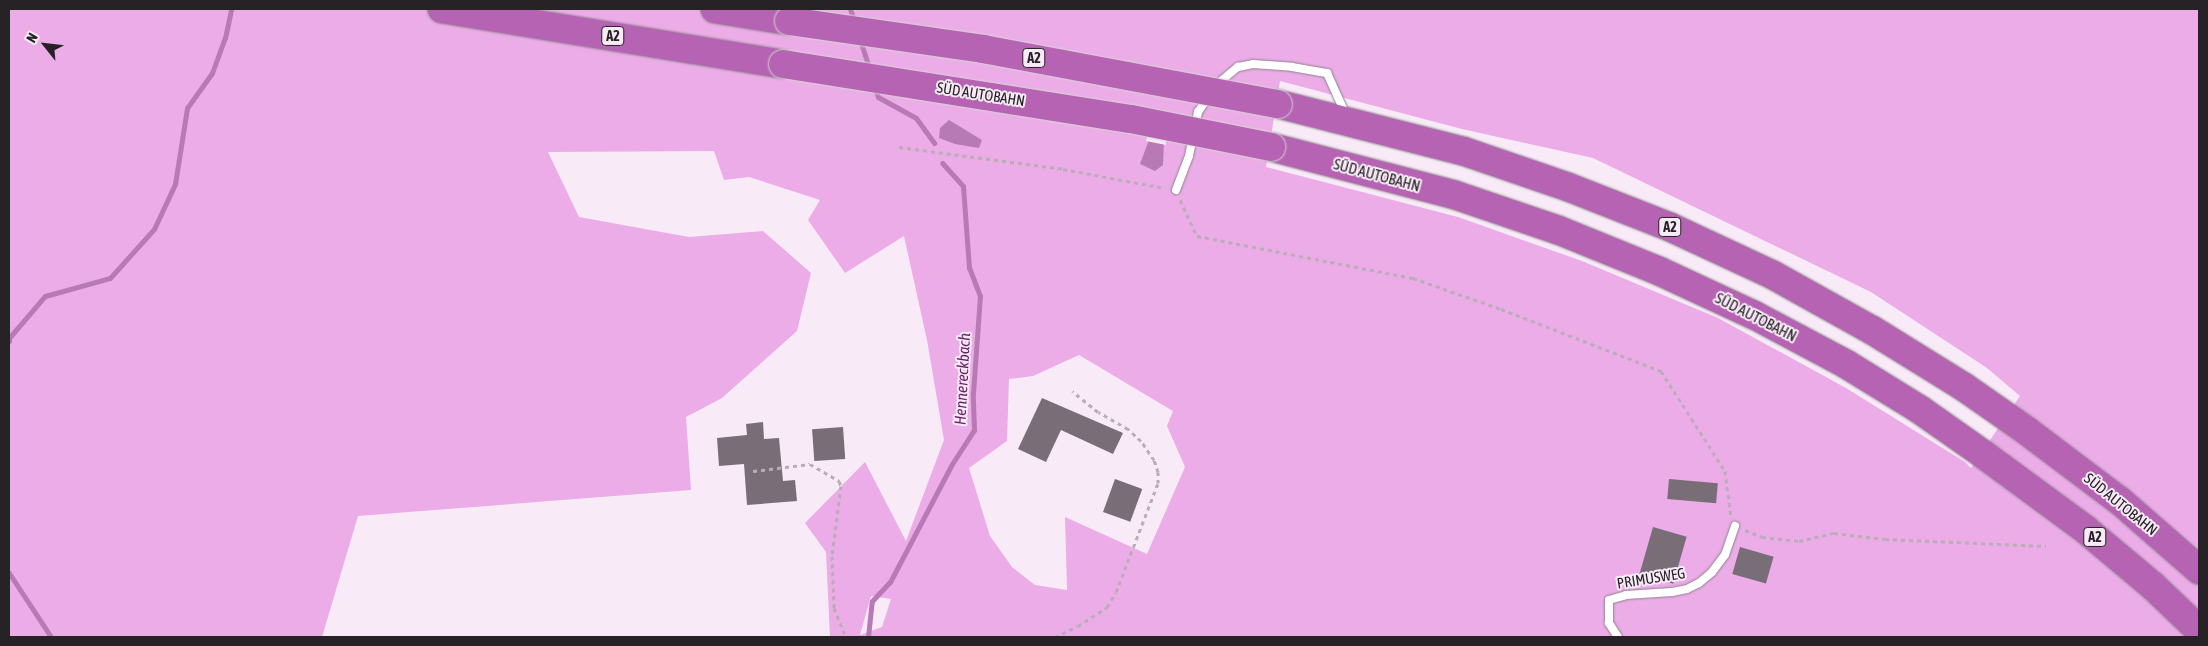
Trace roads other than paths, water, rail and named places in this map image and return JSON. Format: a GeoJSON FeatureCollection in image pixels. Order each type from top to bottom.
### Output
{"type":"FeatureCollection","features":[{"type":"Feature","properties":{"kind":"highway","name":"SÜD AUTOBAHN"},"geometry":{"type":"LineString","coordinates":[[442,9],[1131,119],[1271,147],[1455,195],[1558,230],[1660,271],[1754,315],[1846,364],[1919,409],[2085,529],[2153,586],[2199,630]]}},
{"type":"Feature","properties":{"kind":"highway","name":"SÜD AUTOBAHN"},"geometry":{"type":"LineString","coordinates":[[715,9],[983,49],[1278,104],[1464,151],[1568,187],[1670,227],[1773,275],[1872,330],[1964,387],[2027,431],[2120,501],[2199,570]]}},
{"type":"Feature","properties":{"kind":"lane"},"geometry":{"type":"LineString","coordinates":[[1176,190],[1190,156],[1198,112],[1216,84],[1238,67],[1262,65],[1292,67],[1327,73],[1349,121]]}},
{"type":"Feature","properties":{"kind":"lane","name":"PRIMUSWEG"},"geometry":{"type":"LineString","coordinates":[[1618,637],[1609,623],[1610,600],[1626,595],[1679,590],[1699,583],[1712,572],[1724,556],[1735,526]]}},
{"type":"Feature","properties":{"kind":"waterway"},"geometry":{"type":"LineString","coordinates":[[9,341],[9,338],[45,296],[110,278],[154,229],[175,184],[187,108],[212,73],[225,38],[231,9]]}},
{"type":"Feature","properties":{"kind":"waterway","name":"Hennereckbach"},"geometry":{"type":"LineString","coordinates":[[850,9],[855,23]]}},
{"type":"Feature","properties":{"kind":"waterway","name":"Hennereckbach"},"geometry":{"type":"LineString","coordinates":[[860,40],[869,68]]}},
{"type":"Feature","properties":{"kind":"waterway","name":"Hennereckbach"},"geometry":{"type":"LineString","coordinates":[[875,88],[878,97],[916,118],[934,143]]}},
{"type":"Feature","properties":{"kind":"waterway","name":"Hennereckbach"},"geometry":{"type":"LineString","coordinates":[[868,637],[872,601],[890,582],[952,464],[974,430],[973,393],[980,296],[969,268],[963,186],[942,163]]}},
{"type":"Feature","properties":{"kind":"waterway"},"geometry":{"type":"LineString","coordinates":[[9,573],[51,637]]}}]}
